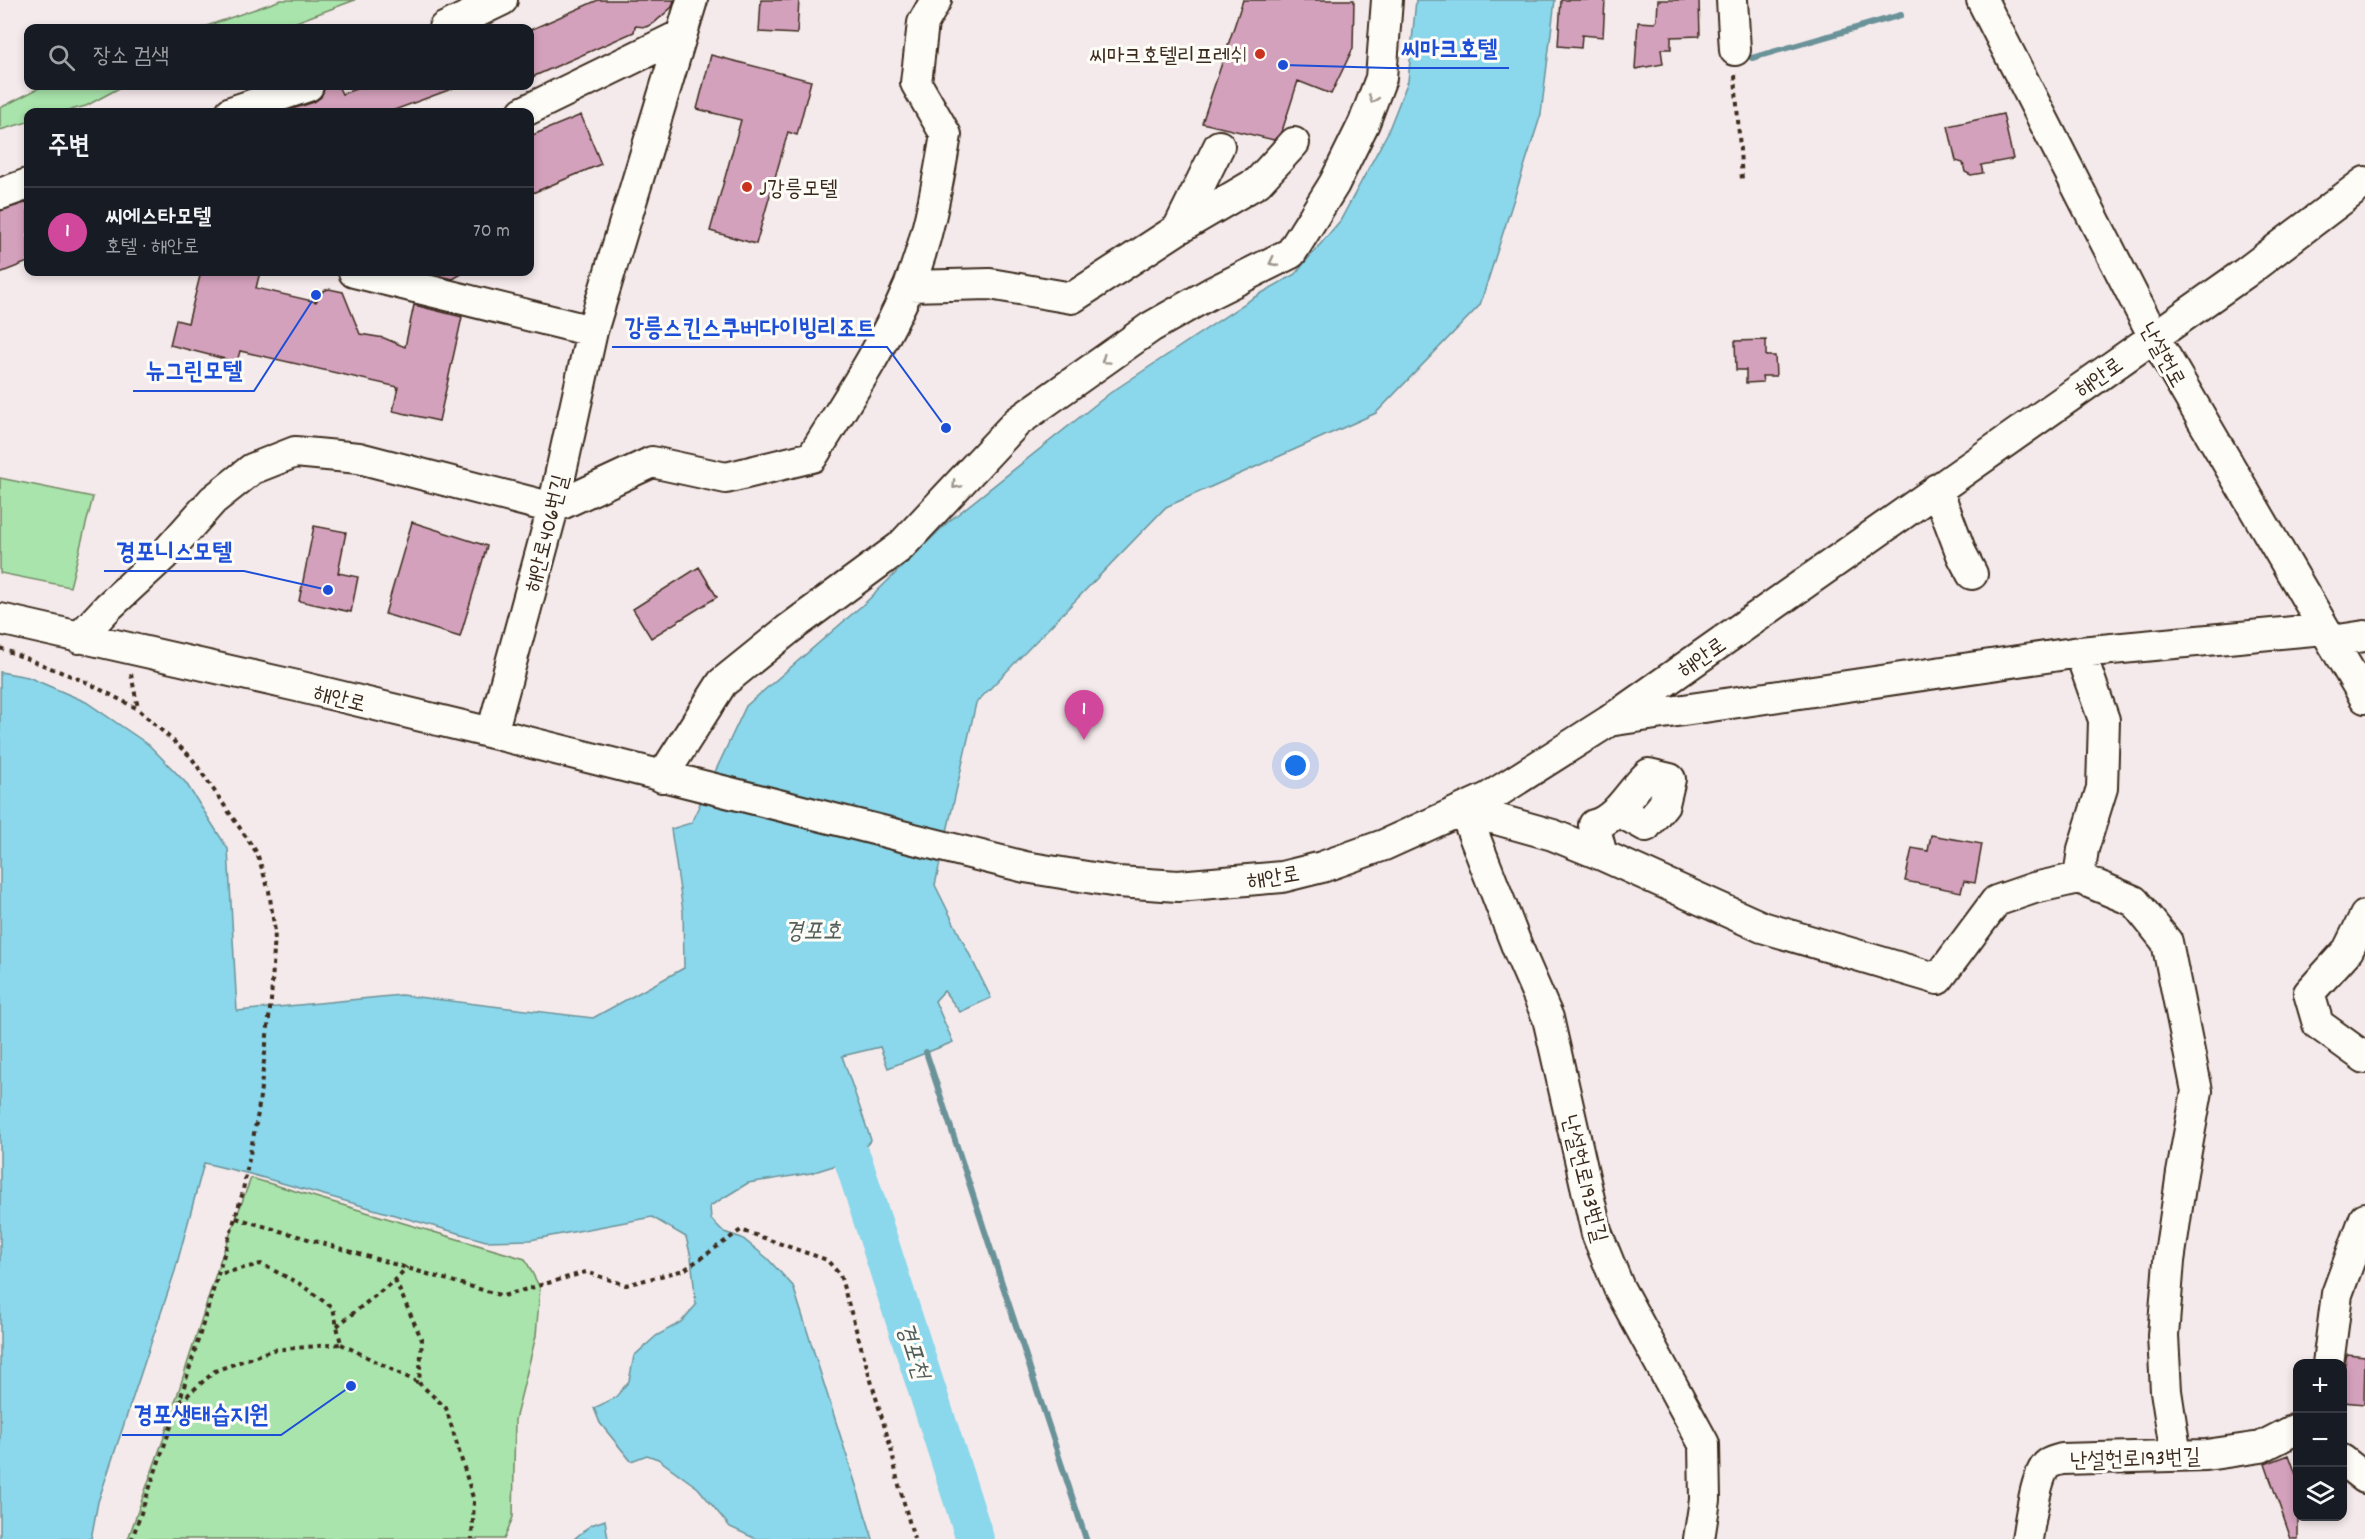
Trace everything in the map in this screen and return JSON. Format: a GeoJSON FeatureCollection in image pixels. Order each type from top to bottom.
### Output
{"type":"FeatureCollection","features":[{"type":"Feature","properties":{"kind":"street"},"geometry":{"type":"LineString","coordinates":[[452,24],[502,0]]}},
{"type":"Feature","properties":{"kind":"street","name":"해안로406번길"},"geometry":{"type":"LineString","coordinates":[[492,733],[553,508],[592,331],[692,0]]}},
{"type":"Feature","properties":{"kind":"street"},"geometry":{"type":"LineString","coordinates":[[79,638],[108,607],[164,555],[213,500],[252,469],[295,452],[358,458],[553,508],[652,462],[726,478],[812,457],[867,367],[909,286],[931,219],[946,135],[916,83],[923,24],[936,0]]}},
{"type":"Feature","properties":{"kind":"street"},"geometry":{"type":"LineString","coordinates":[[670,779],[722,683],[790,628],[900,547],[1017,422],[1152,327],[1211,293],[1291,253],[1334,184],[1364,123],[1381,78],[1388,0]]}},
{"type":"Feature","properties":{"kind":"street"},"geometry":{"type":"LineString","coordinates":[[1732,0],[1735,50]]}},
{"type":"Feature","properties":{"kind":"street","name":"난설헌로"},"geometry":{"type":"LineString","coordinates":[[1982,0],[2154,337],[2365,698]]}},
{"type":"Feature","properties":{"kind":"street"},"geometry":{"type":"LineString","coordinates":[[531,108],[681,35]]}},
{"type":"Feature","properties":{"kind":"street"},"geometry":{"type":"LineString","coordinates":[[243,108],[296,90]]}},
{"type":"Feature","properties":{"kind":"street"},"geometry":{"type":"LineString","coordinates":[[909,286],[990,284],[1072,298],[1178,229],[1258,182],[1294,142]]}},
{"type":"Feature","properties":{"kind":"street"},"geometry":{"type":"LineString","coordinates":[[1178,229],[1219,146]]}},
{"type":"Feature","properties":{"kind":"street","name":"해안로"},"geometry":{"type":"LineString","coordinates":[[0,619],[492,733],[1025,867],[1118,882],[1178,886],[1282,877],[1322,867],[1384,845],[1464,810],[1519,780],[1609,721],[2245,273],[2365,182]]}},
{"type":"Feature","properties":{"kind":"street"},"geometry":{"type":"LineString","coordinates":[[370,276],[592,331]]}},
{"type":"Feature","properties":{"kind":"street"},"geometry":{"type":"LineString","coordinates":[[1937,489],[1962,555],[1972,574]]}},
{"type":"Feature","properties":{"kind":"street"},"geometry":{"type":"LineString","coordinates":[[1609,721],[2080,652],[2328,635],[2365,636]]}},
{"type":"Feature","properties":{"kind":"street"},"geometry":{"type":"LineString","coordinates":[[2079,878],[2083,849],[2102,789],[2104,720],[2080,652]]}},
{"type":"Feature","properties":{"kind":"street"},"geometry":{"type":"LineString","coordinates":[[1464,810],[1553,835],[1762,927],[1938,979],[1996,901],[2034,888],[2079,878],[2134,901],[2167,942],[2197,1091],[2169,1262],[2163,1336],[2166,1391],[2176,1456]]}},
{"type":"Feature","properties":{"kind":"street","name":"난설헌로193번길"},"geometry":{"type":"LineString","coordinates":[[1464,810],[1518,949],[1548,1018],[1597,1234],[1619,1288],[1704,1444],[1705,1500],[1700,1539]]}},
{"type":"Feature","properties":{"kind":"street"},"geometry":{"type":"LineString","coordinates":[[1602,855],[1594,825],[1606,822],[1617,810]]}},
{"type":"Feature","properties":{"kind":"street"},"geometry":{"type":"LineString","coordinates":[[2365,916],[2348,950],[2309,993],[2318,1024],[2365,1058]]}},
{"type":"Feature","properties":{"kind":"street"},"geometry":{"type":"LineString","coordinates":[[2329,1359],[2337,1294],[2365,1218]]}},
{"type":"Feature","properties":{"kind":"street","name":"난설헌로193번길"},"geometry":{"type":"LineString","coordinates":[[2027,1539],[2037,1490],[2047,1464],[2062,1459],[2206,1455],[2261,1447],[2293,1431]]}},
{"type":"Feature","properties":{"kind":"path"},"geometry":{"type":"LineString","coordinates":[[1735,50],[1742,180]]}},
{"type":"Feature","properties":{"kind":"path"},"geometry":{"type":"LineString","coordinates":[[0,648],[86,682],[138,709],[191,757],[257,853],[269,891],[275,932],[271,1002],[258,1113],[242,1195],[179,1402],[132,1539]]}},
{"type":"Feature","properties":{"kind":"path"},"geometry":{"type":"LineString","coordinates":[[126,649],[138,709]]}},
{"type":"Feature","properties":{"kind":"path"},"geometry":{"type":"LineString","coordinates":[[236,1218],[503,1296],[586,1272],[626,1285],[684,1270],[741,1230],[827,1260],[840,1275],[892,1452],[914,1539]]}},
{"type":"Feature","properties":{"kind":"path"},"geometry":{"type":"LineString","coordinates":[[219,1274],[261,1264],[300,1284],[333,1308],[340,1344]]}},
{"type":"Feature","properties":{"kind":"path"},"geometry":{"type":"LineString","coordinates":[[337,1326],[407,1268]]}},
{"type":"Feature","properties":{"kind":"path"},"geometry":{"type":"LineString","coordinates":[[395,1280],[422,1340],[419,1383]]}},
{"type":"Feature","properties":{"kind":"path"},"geometry":{"type":"LineString","coordinates":[[179,1402],[215,1371],[272,1350],[340,1344],[419,1383],[446,1408],[474,1501],[472,1539]]}},
{"type":"Feature","properties":{"kind":"green space"},"geometry":{"type":"Polygon","coordinates":[[[281,0],[355,0],[291,24],[212,24],[281,0]]]}},
{"type":"Feature","properties":{"kind":"green space"},"geometry":{"type":"Polygon","coordinates":[[[35,90],[116,90],[78,108],[24,108],[24,123],[0,130],[0,108],[35,90]]]}},
{"type":"Feature","properties":{"kind":"green space"},"geometry":{"type":"Polygon","coordinates":[[[0,478],[93,497],[70,587],[0,573],[0,478]]]}},
{"type":"Feature","properties":{"kind":"green space"},"geometry":{"type":"Polygon","coordinates":[[[251,1178],[525,1259],[540,1288],[536,1336],[515,1420],[513,1517],[504,1539],[128,1539],[163,1440],[220,1261],[251,1178]]]}},
{"type":"Feature","properties":{"kind":"water","name":"경포호"},"geometry":{"type":"Polygon","coordinates":[[[1416,0],[1555,0],[1541,114],[1480,305],[1376,413],[1166,507],[976,703],[935,885],[991,998],[960,1012],[944,991],[935,1001],[953,1042],[888,1068],[880,1047],[842,1056],[871,1140],[853,1160],[811,1173],[748,1183],[710,1206],[711,1219],[724,1232],[742,1238],[767,1258],[793,1286],[873,1539],[756,1539],[730,1527],[698,1488],[658,1459],[647,1455],[631,1461],[600,1423],[594,1408],[615,1398],[629,1381],[634,1356],[656,1336],[681,1322],[696,1305],[691,1257],[686,1237],[652,1217],[530,1240],[486,1241],[204,1163],[175,1271],[98,1502],[91,1539],[0,1539],[0,672],[28,677],[86,702],[149,745],[186,783],[228,849],[237,1011],[401,995],[593,1018],[684,968],[683,911],[671,829],[691,823],[746,706],[866,602],[948,522],[1110,393],[1253,298],[1295,274],[1340,221],[1387,134],[1408,81],[1416,0]]]}},
{"type":"Feature","properties":{"kind":"water"},"geometry":{"type":"Polygon","coordinates":[[[605,1520],[608,1539],[574,1539],[591,1525],[605,1520]]]}},
{"type":"Feature","properties":{"kind":"building"},"geometry":{"type":"Polygon","coordinates":[[[598,0],[674,0],[672,7],[654,23],[646,27],[635,26],[634,32],[534,76],[534,28],[598,0]]]}},
{"type":"Feature","properties":{"kind":"building"},"geometry":{"type":"Polygon","coordinates":[[[761,0],[799,0],[797,34],[759,32],[761,0]]]}},
{"type":"Feature","properties":{"kind":"building"},"geometry":{"type":"Polygon","coordinates":[[[1243,0],[1354,0],[1353,48],[1331,94],[1298,81],[1282,131],[1274,140],[1202,123],[1243,0]]]}},
{"type":"Feature","properties":{"kind":"building"},"geometry":{"type":"Polygon","coordinates":[[[1561,0],[1605,0],[1603,37],[1582,35],[1581,48],[1558,46],[1561,0]]]}},
{"type":"Feature","properties":{"kind":"building"},"geometry":{"type":"Polygon","coordinates":[[[1658,0],[1699,0],[1700,36],[1671,37],[1671,49],[1661,49],[1663,64],[1635,69],[1638,22],[1655,23],[1658,0]]]}},
{"type":"Feature","properties":{"kind":"building"},"geometry":{"type":"Polygon","coordinates":[[[711,55],[811,81],[797,135],[788,132],[756,244],[710,231],[741,120],[697,109],[711,55]]]}},
{"type":"Feature","properties":{"kind":"building"},"geometry":{"type":"Polygon","coordinates":[[[324,90],[340,90],[342,94],[353,90],[449,90],[400,108],[295,108],[314,102],[321,97],[324,90]]]}},
{"type":"Feature","properties":{"kind":"building"},"geometry":{"type":"Polygon","coordinates":[[[2003,114],[2013,159],[1981,165],[1983,173],[1971,175],[1965,172],[1963,163],[1956,161],[1948,126],[2003,114]]]}},
{"type":"Feature","properties":{"kind":"building"},"geometry":{"type":"Polygon","coordinates":[[[581,115],[601,164],[534,192],[534,134],[581,115]]]}},
{"type":"Feature","properties":{"kind":"building"},"geometry":{"type":"Polygon","coordinates":[[[24,203],[24,264],[0,273],[0,211],[24,203]]]}},
{"type":"Feature","properties":{"kind":"building"},"geometry":{"type":"Polygon","coordinates":[[[200,276],[259,276],[256,288],[316,302],[323,291],[329,289],[343,292],[360,334],[384,338],[405,347],[414,305],[462,317],[439,421],[393,411],[398,387],[240,351],[237,362],[170,345],[176,320],[188,323],[200,276]]]}},
{"type":"Feature","properties":{"kind":"building"},"geometry":{"type":"Polygon","coordinates":[[[441,276],[458,276],[453,279],[441,276]]]}},
{"type":"Feature","properties":{"kind":"building"},"geometry":{"type":"Polygon","coordinates":[[[1766,340],[1766,356],[1775,356],[1776,376],[1762,376],[1763,382],[1746,383],[1746,370],[1736,370],[1735,341],[1766,340]]]}},
{"type":"Feature","properties":{"kind":"building"},"geometry":{"type":"Polygon","coordinates":[[[412,522],[487,546],[460,637],[385,614],[412,522]]]}},
{"type":"Feature","properties":{"kind":"building"},"geometry":{"type":"Polygon","coordinates":[[[314,526],[346,532],[338,573],[358,577],[351,612],[299,601],[314,526]]]}},
{"type":"Feature","properties":{"kind":"building"},"geometry":{"type":"Polygon","coordinates":[[[699,567],[717,597],[651,638],[633,609],[699,567]]]}},
{"type":"Feature","properties":{"kind":"building"},"geometry":{"type":"Polygon","coordinates":[[[1931,835],[1982,844],[1975,883],[1964,881],[1961,892],[1905,881],[1912,848],[1928,851],[1931,835]]]}},
{"type":"Feature","properties":{"kind":"building"},"geometry":{"type":"Polygon","coordinates":[[[2347,1354],[2365,1356],[2364,1404],[2347,1402],[2347,1354]]]}},
{"type":"Feature","properties":{"kind":"building"},"geometry":{"type":"Polygon","coordinates":[[[2289,1455],[2293,1466],[2293,1521],[2298,1521],[2298,1539],[2291,1539],[2265,1464],[2289,1455]]]}},
{"type":"Feature","properties":{"kind":"waterway"},"geometry":{"type":"LineString","coordinates":[[1752,58],[1901,15]]}},
{"type":"Feature","properties":{"kind":"waterway"},"geometry":{"type":"LineString","coordinates":[[926,1052],[1086,1539]]}},
{"type":"Feature","properties":{"kind":"waterway","name":"경포천"},"geometry":{"type":"LineString","coordinates":[[853,1160],[975,1539]]}},
{"type":"Feature","properties":{"kind":"place","name":"씨마크호텔리프레쉬"},"geometry":{"type":"Point","coordinates":[1260,54]}},
{"type":"Feature","properties":{"kind":"place","name":"씨마크호텔"},"geometry":{"type":"Point","coordinates":[1283,65]}},
{"type":"Feature","properties":{"kind":"place","name":"J강릉모텔"},"geometry":{"type":"Point","coordinates":[747,187]}},
{"type":"Feature","properties":{"kind":"place","name":"뉴그린모텔"},"geometry":{"type":"Point","coordinates":[316,295]}},
{"type":"Feature","properties":{"kind":"place","name":"강릉스킨스쿠버다이빙리조트"},"geometry":{"type":"Point","coordinates":[946,428]}},
{"type":"Feature","properties":{"kind":"place","name":"경포니스모텔"},"geometry":{"type":"Point","coordinates":[328,590]}},
{"type":"Feature","properties":{"kind":"place","name":"씨에스타모텔"},"geometry":{"type":"Point","coordinates":[1084,740]}},
{"type":"Feature","properties":{"kind":"place","name":"경포생태습지원"},"geometry":{"type":"Point","coordinates":[351,1386]}}]}
